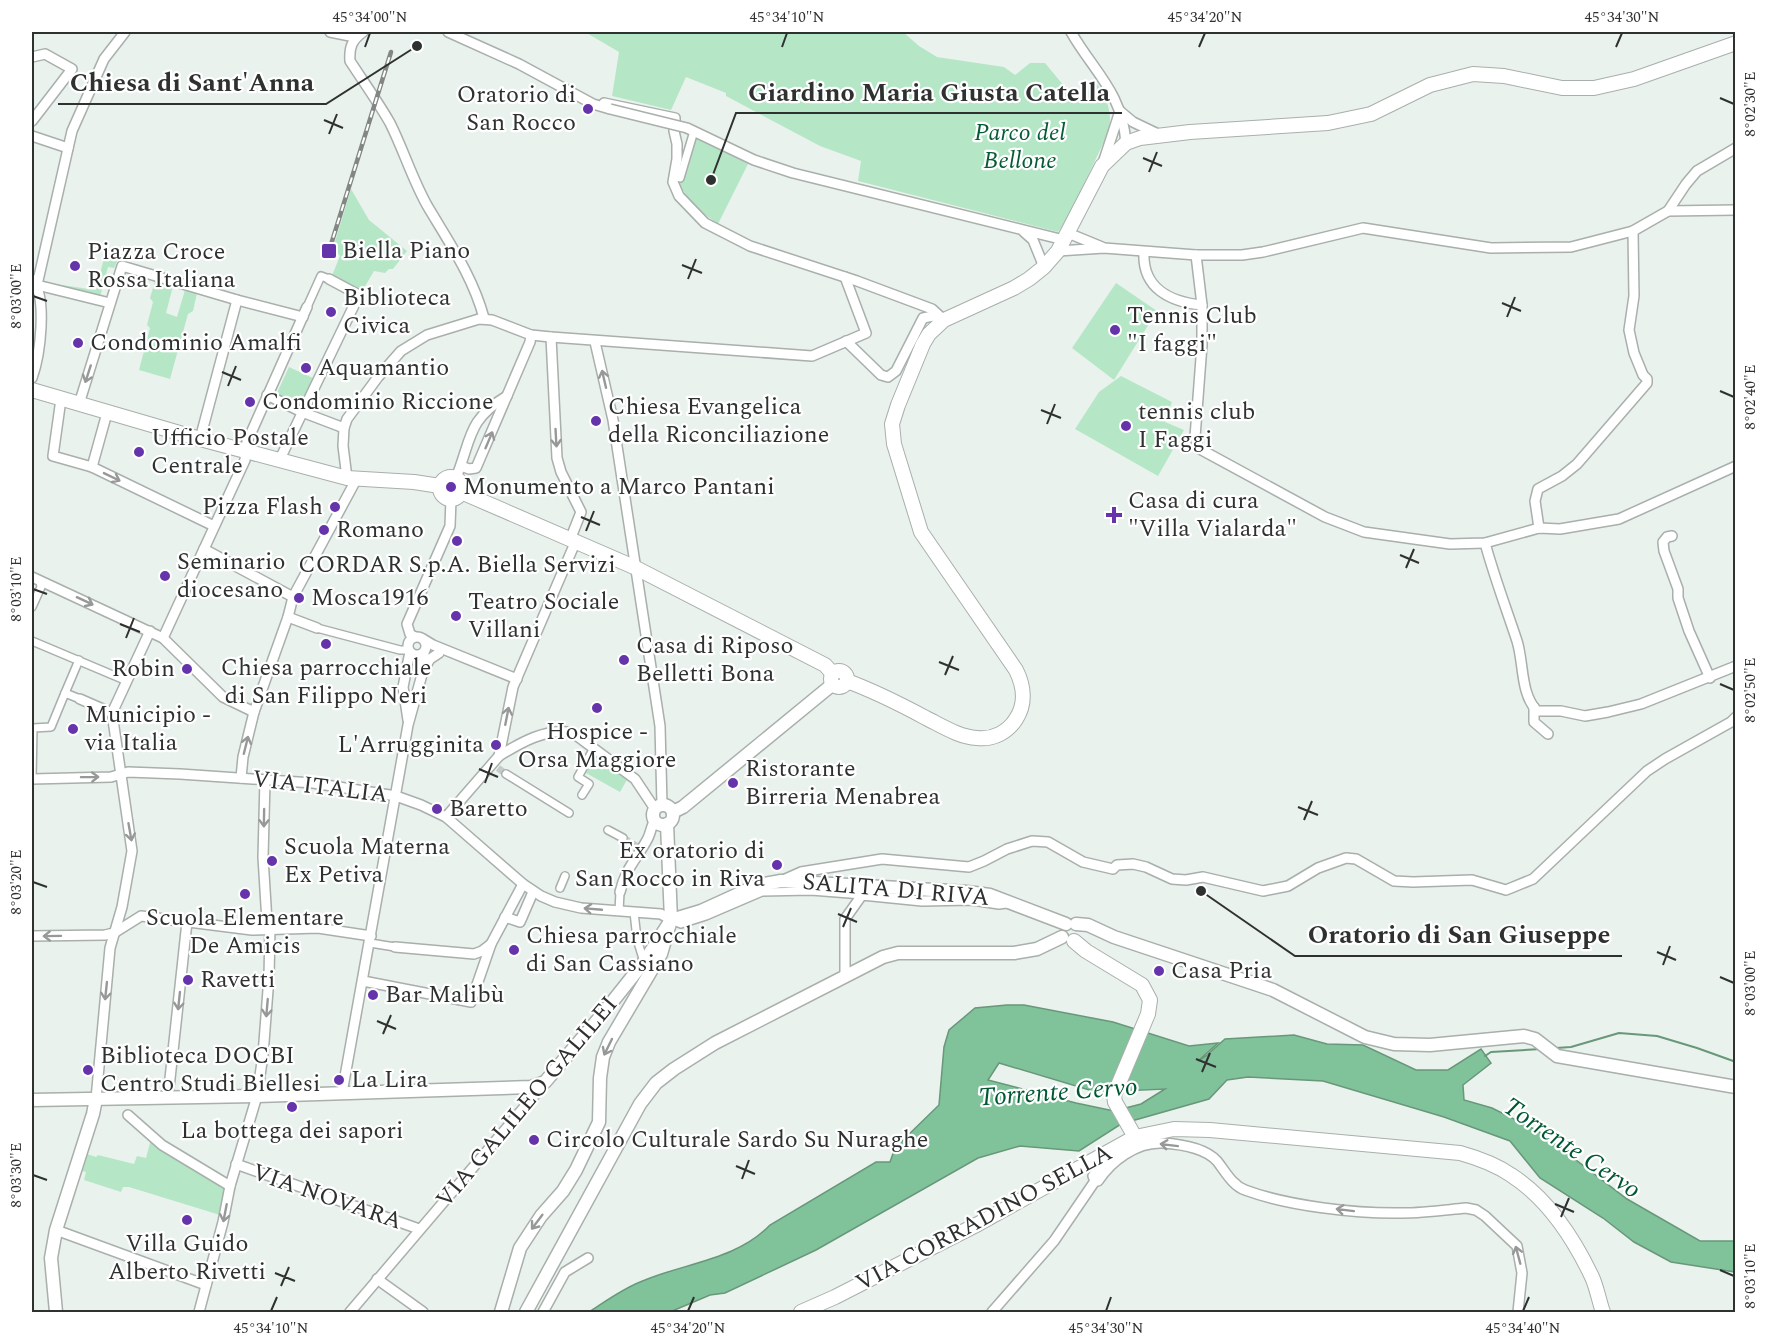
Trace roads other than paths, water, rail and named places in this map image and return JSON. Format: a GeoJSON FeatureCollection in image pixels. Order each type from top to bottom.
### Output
{"type":"FeatureCollection","features":[{"type":"Feature","properties":{"kind":"main road"},"geometry":{"type":"LineString","coordinates":[[440,486],[444,496],[456,496],[634,567],[825,665],[838,680],[870,689],[954,732],[975,738],[992,737],[1013,723],[1021,708],[1023,692],[1016,670],[921,532],[894,444],[892,424],[929,334],[944,320],[1014,288],[1044,267],[1064,241],[1102,166],[1126,142],[1160,135],[1339,121],[1371,114],[1430,85],[1473,74],[1504,76],[1562,88],[1594,88],[1634,80],[1736,43]]}},
{"type":"Feature","properties":{"kind":"main road"},"geometry":{"type":"LineString","coordinates":[[32,390],[200,439],[351,479],[414,482],[440,486]]}},
{"type":"Feature","properties":{"kind":"main road"},"geometry":{"type":"LineString","coordinates":[[440,486],[446,478],[458,472],[461,482],[456,496]]}},
{"type":"Feature","properties":{"kind":"main road"},"geometry":{"type":"LineString","coordinates":[[1071,938],[1086,951],[1142,985],[1150,1000],[1149,1014],[1114,1095],[1129,1137]]}},
{"type":"Feature","properties":{"kind":"main road","name":"VIA CORRADINO SELLA"},"geometry":{"type":"LineString","coordinates":[[801,1312],[978,1224],[1129,1137],[1174,1129],[1210,1130],[1460,1152],[1485,1160],[1513,1176],[1543,1202],[1572,1240],[1593,1278],[1603,1312]]}},
{"type":"Feature","properties":{"kind":"street"},"geometry":{"type":"LineString","coordinates":[[32,378],[42,328],[34,282],[68,148],[77,117],[104,59],[125,32]]}},
{"type":"Feature","properties":{"kind":"street"},"geometry":{"type":"LineString","coordinates":[[330,32],[359,34],[349,49],[350,60],[389,122],[427,206],[469,278],[484,318]]}},
{"type":"Feature","properties":{"kind":"street"},"geometry":{"type":"LineString","coordinates":[[448,32],[519,64],[593,104],[690,130],[754,160],[793,174],[1064,241],[1144,252],[1196,255],[1255,254],[1363,228],[1475,246],[1509,249],[1571,247],[1633,231],[1668,211],[1697,171],[1736,148]]}},
{"type":"Feature","properties":{"kind":"street"},"geometry":{"type":"LineString","coordinates":[[1071,32],[1112,92],[1124,125],[1126,142]]}},
{"type":"Feature","properties":{"kind":"street"},"geometry":{"type":"LineString","coordinates":[[32,57],[45,54],[72,69],[32,121]]}},
{"type":"Feature","properties":{"kind":"street"},"geometry":{"type":"LineString","coordinates":[[593,104],[602,102],[675,118],[677,159],[673,182],[679,196],[705,223],[750,246],[932,309],[944,320]]}},
{"type":"Feature","properties":{"kind":"street"},"geometry":{"type":"LineString","coordinates":[[1119,111],[1133,123],[1160,135]]}},
{"type":"Feature","properties":{"kind":"street"},"geometry":{"type":"LineString","coordinates":[[1102,166],[1119,111]]}},
{"type":"Feature","properties":{"kind":"street"},"geometry":{"type":"LineString","coordinates":[[680,178],[690,130]]}},
{"type":"Feature","properties":{"kind":"street"},"geometry":{"type":"LineString","coordinates":[[32,136],[68,148]]}},
{"type":"Feature","properties":{"kind":"street"},"geometry":{"type":"LineString","coordinates":[[1668,211],[1736,210]]}},
{"type":"Feature","properties":{"kind":"street"},"geometry":{"type":"LineString","coordinates":[[1016,228],[1033,240],[1044,267]]}},
{"type":"Feature","properties":{"kind":"street"},"geometry":{"type":"LineString","coordinates":[[1539,528],[1535,501],[1538,489],[1562,476],[1577,464],[1647,383],[1634,353],[1629,330],[1634,296],[1633,231]]}},
{"type":"Feature","properties":{"kind":"street"},"geometry":{"type":"LineString","coordinates":[[1064,241],[1104,248]]}},
{"type":"Feature","properties":{"kind":"street"},"geometry":{"type":"LineString","coordinates":[[1144,252],[1143,265],[1155,286],[1166,296],[1175,300],[1185,304],[1202,305]]}},
{"type":"Feature","properties":{"kind":"street"},"geometry":{"type":"LineString","coordinates":[[1196,255],[1202,305],[1202,345],[1195,437],[1198,448],[1325,517],[1364,532],[1450,544],[1485,543],[1539,528],[1569,528],[1619,519],[1736,466]]}},
{"type":"Feature","properties":{"kind":"street"},"geometry":{"type":"LineString","coordinates":[[79,404],[122,266],[237,300],[303,316]]}},
{"type":"Feature","properties":{"kind":"street"},"geometry":{"type":"LineString","coordinates":[[163,638],[204,549],[247,450],[247,441],[321,276],[359,295],[280,459]]}},
{"type":"Feature","properties":{"kind":"street"},"geometry":{"type":"LineString","coordinates":[[241,778],[243,757],[254,712],[293,597],[351,479],[344,428],[347,419],[378,377],[401,351],[427,335],[484,318],[531,335],[596,342],[812,356],[866,333],[845,277]]}},
{"type":"Feature","properties":{"kind":"street"},"geometry":{"type":"LineString","coordinates":[[34,282],[110,303]]}},
{"type":"Feature","properties":{"kind":"street"},"geometry":{"type":"LineString","coordinates":[[200,439],[237,300]]}},
{"type":"Feature","properties":{"kind":"street"},"geometry":{"type":"LineString","coordinates":[[846,342],[881,375],[888,377],[896,371],[923,318],[933,316],[944,320]]}},
{"type":"Feature","properties":{"kind":"street"},"geometry":{"type":"LineString","coordinates":[[507,396],[478,418],[458,472],[476,468],[507,396],[531,335]]}},
{"type":"Feature","properties":{"kind":"street"},"geometry":{"type":"LineString","coordinates":[[497,762],[513,687],[572,542],[581,512],[561,472],[557,458],[551,337]]}},
{"type":"Feature","properties":{"kind":"street"},"geometry":{"type":"LineString","coordinates":[[501,1312],[520,1248],[541,1216],[563,1191],[576,1170],[599,1122],[603,1057],[609,1042],[661,954],[671,920],[660,815],[660,726],[613,420],[596,342]]}},
{"type":"Feature","properties":{"kind":"street"},"geometry":{"type":"LineString","coordinates":[[267,395],[302,412],[344,428]]}},
{"type":"Feature","properties":{"kind":"street"},"geometry":{"type":"LineString","coordinates":[[61,399],[53,456],[92,467],[214,526]]}},
{"type":"Feature","properties":{"kind":"street"},"geometry":{"type":"LineString","coordinates":[[92,467],[107,413]]}},
{"type":"Feature","properties":{"kind":"street"},"geometry":{"type":"LineString","coordinates":[[456,496],[450,526],[407,624],[410,633],[432,645],[517,679]]}},
{"type":"Feature","properties":{"kind":"street"},"geometry":{"type":"LineString","coordinates":[[1672,536],[1667,537],[1663,542],[1664,551],[1678,589],[1678,598],[1689,631],[1710,678]]}},
{"type":"Feature","properties":{"kind":"street"},"geometry":{"type":"LineString","coordinates":[[1485,543],[1500,596],[1518,642],[1528,701],[1537,711],[1561,711],[1585,716],[1641,704],[1736,666]]}},
{"type":"Feature","properties":{"kind":"street"},"geometry":{"type":"LineString","coordinates":[[204,549],[293,597]]}},
{"type":"Feature","properties":{"kind":"street"},"geometry":{"type":"LineString","coordinates":[[36,579],[163,638],[223,697],[254,712]]}},
{"type":"Feature","properties":{"kind":"street"},"geometry":{"type":"LineString","coordinates":[[32,607],[41,587],[36,579]]}},
{"type":"Feature","properties":{"kind":"street"},"geometry":{"type":"LineString","coordinates":[[288,617],[317,628],[409,651],[418,656],[425,652],[457,654]]}},
{"type":"Feature","properties":{"kind":"street"},"geometry":{"type":"LineString","coordinates":[[56,1312],[51,1258],[56,1230],[96,1099],[111,948],[122,907],[132,851],[112,713],[150,631]]}},
{"type":"Feature","properties":{"kind":"street"},"geometry":{"type":"LineString","coordinates":[[408,725],[404,687],[409,642],[419,638]]}},
{"type":"Feature","properties":{"kind":"street"},"geometry":{"type":"LineString","coordinates":[[342,1093],[408,725],[423,671],[427,646],[419,638]]}},
{"type":"Feature","properties":{"kind":"street"},"geometry":{"type":"LineString","coordinates":[[32,641],[127,681]]}},
{"type":"Feature","properties":{"kind":"street"},"geometry":{"type":"LineString","coordinates":[[423,671],[430,659],[439,653]]}},
{"type":"Feature","properties":{"kind":"street"},"geometry":{"type":"LineString","coordinates":[[32,779],[33,728],[51,727],[79,660]]}},
{"type":"Feature","properties":{"kind":"street"},"geometry":{"type":"LineString","coordinates":[[446,817],[497,762],[533,737],[561,732],[573,733],[635,779],[660,815],[671,820],[673,812],[683,807],[838,680]]}},
{"type":"Feature","properties":{"kind":"street"},"geometry":{"type":"LineString","coordinates":[[65,693],[112,713]]}},
{"type":"Feature","properties":{"kind":"street"},"geometry":{"type":"LineString","coordinates":[[1534,707],[1534,722],[1548,734]]}},
{"type":"Feature","properties":{"kind":"street"},"geometry":{"type":"LineString","coordinates":[[671,920],[711,908],[758,885],[781,881],[801,872],[882,859],[969,867],[1032,841],[1048,842],[1074,858],[1096,866],[1113,869],[1118,865],[1133,864],[1146,867],[1172,879],[1203,878],[1263,891],[1288,886],[1318,868],[1346,858],[1356,859],[1394,881],[1472,880],[1506,890],[1533,879],[1647,771],[1736,717]]}},
{"type":"Feature","properties":{"kind":"street"},"geometry":{"type":"LineString","coordinates":[[582,795],[589,784],[578,777],[594,748]]}},
{"type":"Feature","properties":{"kind":"street","name":"VIA ITALIA"},"geometry":{"type":"LineString","coordinates":[[32,779],[111,777],[128,772],[313,783],[396,796],[446,817],[533,892],[581,908],[662,914],[671,920]]}},
{"type":"Feature","properties":{"kind":"street"},"geometry":{"type":"LineString","coordinates":[[506,774],[569,813]]}},
{"type":"Feature","properties":{"kind":"street"},"geometry":{"type":"LineString","coordinates":[[199,1312],[223,1222],[230,1186],[257,1096],[264,1044],[270,928],[267,922],[263,857],[265,780]]}},
{"type":"Feature","properties":{"kind":"street"},"geometry":{"type":"LineString","coordinates":[[619,911],[620,892],[630,864],[649,837],[651,827],[660,815]]}},
{"type":"Feature","properties":{"kind":"street"},"geometry":{"type":"LineString","coordinates":[[608,830],[623,838]]}},
{"type":"Feature","properties":{"kind":"street"},"geometry":{"type":"LineString","coordinates":[[560,888],[565,876]]}},
{"type":"Feature","properties":{"kind":"street","name":"SALITA DI RIVA"},"geometry":{"type":"LineString","coordinates":[[781,881],[990,895],[1071,924],[1088,925],[1114,937]]}},
{"type":"Feature","properties":{"kind":"street"},"geometry":{"type":"LineString","coordinates":[[363,981],[471,1002],[485,967],[491,944],[523,884]]}},
{"type":"Feature","properties":{"kind":"street","name":"SALITA DI RIVA"},"geometry":{"type":"LineString","coordinates":[[671,920],[681,924],[762,892],[811,891],[922,901],[972,900],[999,904],[1011,903]]}},
{"type":"Feature","properties":{"kind":"street"},"geometry":{"type":"LineString","coordinates":[[505,917],[520,922],[533,892]]}},
{"type":"Feature","properties":{"kind":"street"},"geometry":{"type":"LineString","coordinates":[[845,976],[845,919],[862,895]]}},
{"type":"Feature","properties":{"kind":"street"},"geometry":{"type":"LineString","coordinates":[[634,912],[637,939],[644,962]]}},
{"type":"Feature","properties":{"kind":"street"},"geometry":{"type":"LineString","coordinates":[[32,936],[105,935],[114,933],[141,916],[252,930],[318,928],[395,947],[474,954],[491,944]]}},
{"type":"Feature","properties":{"kind":"street","name":"VIA GALILEO GALILEI"},"geometry":{"type":"LineString","coordinates":[[350,1312],[418,1229],[602,1016],[644,962],[671,920]]}},
{"type":"Feature","properties":{"kind":"street"},"geometry":{"type":"LineString","coordinates":[[168,1097],[187,922]]}},
{"type":"Feature","properties":{"kind":"street"},"geometry":{"type":"LineString","coordinates":[[1071,924],[1080,932],[1071,938],[1061,931],[1071,924]]}},
{"type":"Feature","properties":{"kind":"street"},"geometry":{"type":"LineString","coordinates":[[526,1312],[625,1129],[656,1083],[715,1043],[883,957],[898,953],[1014,953],[1037,949],[1089,933],[1114,937],[1273,990],[1365,1037],[1394,1044],[1430,1045],[1524,1036],[1535,1039],[1557,1056],[1736,1087]]}},
{"type":"Feature","properties":{"kind":"street"},"geometry":{"type":"LineString","coordinates":[[32,1100],[96,1099],[127,1106],[168,1097],[520,1089],[545,1082]]}},
{"type":"Feature","properties":{"kind":"street"},"geometry":{"type":"LineString","coordinates":[[127,1106],[162,1145],[230,1186]]}},
{"type":"Feature","properties":{"kind":"street"},"geometry":{"type":"LineString","coordinates":[[1097,1179],[1093,1176],[1097,1170],[1129,1137]]}},
{"type":"Feature","properties":{"kind":"street"},"geometry":{"type":"LineString","coordinates":[[992,1312],[1054,1241],[1105,1169],[1133,1150],[1149,1144],[1162,1143],[1193,1148],[1208,1154],[1238,1186],[1273,1197],[1358,1212],[1404,1214],[1466,1208],[1476,1210],[1517,1246],[1522,1273],[1518,1312]]}},
{"type":"Feature","properties":{"kind":"street","name":"VIA NOVARA"},"geometry":{"type":"LineString","coordinates":[[236,1164],[418,1229]]}},
{"type":"Feature","properties":{"kind":"street"},"geometry":{"type":"LineString","coordinates":[[56,1230],[206,1285]]}},
{"type":"Feature","properties":{"kind":"street"},"geometry":{"type":"LineString","coordinates":[[543,1312],[565,1272],[588,1258]]}},
{"type":"Feature","properties":{"kind":"street"},"geometry":{"type":"LineString","coordinates":[[377,1279],[423,1312]]}},
{"type":"Feature","properties":{"kind":"waterway"},"geometry":{"type":"LineString","coordinates":[[1556,1048],[1571,1047],[1619,1033],[1657,1036],[1736,1062]]}},
{"type":"Feature","properties":{"kind":"waterway"},"geometry":{"type":"LineString","coordinates":[[1485,1056],[1491,1052],[1541,1049]]}},
{"type":"Feature","properties":{"kind":"tunnel"},"geometry":{"type":"LineString","coordinates":[[498,768],[506,774]]}},
{"type":"Feature","properties":{"kind":"tunnel"},"geometry":{"type":"LineString","coordinates":[[623,838],[638,847]]}},
{"type":"Feature","properties":{"kind":"railway"},"geometry":{"type":"LineString","coordinates":[[329,251],[391,52]]}},
{"type":"Feature","properties":{"kind":"place","name":"Chiesa di Sant'Anna"},"geometry":{"type":"Point","coordinates":[417,46]}},
{"type":"Feature","properties":{"kind":"place","name":"Oratorio di San Rocco"},"geometry":{"type":"Point","coordinates":[588,109]}},
{"type":"Feature","properties":{"kind":"place","name":"Giardino Maria Giusta Catella"},"geometry":{"type":"Point","coordinates":[711,180]}},
{"type":"Feature","properties":{"kind":"place","name":"Biella Piano"},"geometry":{"type":"Point","coordinates":[329,251]}},
{"type":"Feature","properties":{"kind":"place","name":"Piazza Croce Rossa Italiana"},"geometry":{"type":"Point","coordinates":[75,266]}},
{"type":"Feature","properties":{"kind":"place","name":"Biblioteca Civica"},"geometry":{"type":"Point","coordinates":[331,312]}},
{"type":"Feature","properties":{"kind":"place","name":"Tennis Club \"I faggi\""},"geometry":{"type":"Point","coordinates":[1115,330]}},
{"type":"Feature","properties":{"kind":"place","name":"Condominio Amalfi"},"geometry":{"type":"Point","coordinates":[78,343]}},
{"type":"Feature","properties":{"kind":"place","name":"Aquamantio"},"geometry":{"type":"Point","coordinates":[306,368]}},
{"type":"Feature","properties":{"kind":"place","name":"Condominio Riccione"},"geometry":{"type":"Point","coordinates":[250,402]}},
{"type":"Feature","properties":{"kind":"place","name":"Chiesa Evangelica della Riconciliazione"},"geometry":{"type":"Point","coordinates":[596,421]}},
{"type":"Feature","properties":{"kind":"place","name":"tennis club I Faggi"},"geometry":{"type":"Point","coordinates":[1126,426]}},
{"type":"Feature","properties":{"kind":"place","name":"Ufficio Postale Centrale"},"geometry":{"type":"Point","coordinates":[139,452]}},
{"type":"Feature","properties":{"kind":"place","name":"Monumento a Marco Pantani"},"geometry":{"type":"Point","coordinates":[451,487]}},
{"type":"Feature","properties":{"kind":"place","name":"Pizza Flash"},"geometry":{"type":"Point","coordinates":[335,507]}},
{"type":"Feature","properties":{"kind":"place","name":"Casa di cura \"Villa Vialarda\""},"geometry":{"type":"Point","coordinates":[1114,515]}},
{"type":"Feature","properties":{"kind":"place","name":"Romano"},"geometry":{"type":"Point","coordinates":[324,530]}},
{"type":"Feature","properties":{"kind":"place","name":"CORDAR S.p.A. Biella Servizi"},"geometry":{"type":"Point","coordinates":[457,541]}},
{"type":"Feature","properties":{"kind":"place","name":"Seminario diocesano"},"geometry":{"type":"Point","coordinates":[165,576]}},
{"type":"Feature","properties":{"kind":"place","name":"Mosca1916"},"geometry":{"type":"Point","coordinates":[299,598]}},
{"type":"Feature","properties":{"kind":"place","name":"Teatro Sociale Villani"},"geometry":{"type":"Point","coordinates":[456,616]}},
{"type":"Feature","properties":{"kind":"place","name":"Chiesa parrocchiale di San Filippo Neri"},"geometry":{"type":"Point","coordinates":[326,644]}},
{"type":"Feature","properties":{"kind":"place","name":"Casa di Riposo Belletti Bona"},"geometry":{"type":"Point","coordinates":[624,660]}},
{"type":"Feature","properties":{"kind":"place","name":"Robin"},"geometry":{"type":"Point","coordinates":[187,669]}},
{"type":"Feature","properties":{"kind":"place","name":"Hospice - Orsa Maggiore"},"geometry":{"type":"Point","coordinates":[597,708]}},
{"type":"Feature","properties":{"kind":"place","name":"Municipio - via Italia"},"geometry":{"type":"Point","coordinates":[73,729]}},
{"type":"Feature","properties":{"kind":"place","name":"L'Arrugginita"},"geometry":{"type":"Point","coordinates":[496,745]}},
{"type":"Feature","properties":{"kind":"place","name":"Ristorante Birreria Menabrea"},"geometry":{"type":"Point","coordinates":[733,783]}},
{"type":"Feature","properties":{"kind":"place","name":"Baretto"},"geometry":{"type":"Point","coordinates":[437,809]}},
{"type":"Feature","properties":{"kind":"place","name":"Scuola Materna Ex Petiva"},"geometry":{"type":"Point","coordinates":[272,861]}},
{"type":"Feature","properties":{"kind":"place","name":"Ex oratorio di San Rocco in Riva"},"geometry":{"type":"Point","coordinates":[777,865]}},
{"type":"Feature","properties":{"kind":"place","name":"Oratorio di San Giuseppe"},"geometry":{"type":"Point","coordinates":[1201,891]}},
{"type":"Feature","properties":{"kind":"place","name":"Scuola Elementare De Amicis"},"geometry":{"type":"Point","coordinates":[245,894]}},
{"type":"Feature","properties":{"kind":"place","name":"Chiesa parrocchiale di San Cassiano"},"geometry":{"type":"Point","coordinates":[514,950]}},
{"type":"Feature","properties":{"kind":"place","name":"Casa Pria"},"geometry":{"type":"Point","coordinates":[1159,971]}},
{"type":"Feature","properties":{"kind":"place","name":"Ravetti"},"geometry":{"type":"Point","coordinates":[188,980]}},
{"type":"Feature","properties":{"kind":"place","name":"Bar Malibù"},"geometry":{"type":"Point","coordinates":[373,995]}},
{"type":"Feature","properties":{"kind":"place","name":"Biblioteca DOCBI Centro Studi Biellesi"},"geometry":{"type":"Point","coordinates":[88,1070]}},
{"type":"Feature","properties":{"kind":"place","name":"La Lira"},"geometry":{"type":"Point","coordinates":[339,1080]}},
{"type":"Feature","properties":{"kind":"place","name":"La bottega dei sapori"},"geometry":{"type":"Point","coordinates":[292,1107]}},
{"type":"Feature","properties":{"kind":"place","name":"Circolo Culturale Sardo Su Nuraghe"},"geometry":{"type":"Point","coordinates":[534,1140]}},
{"type":"Feature","properties":{"kind":"place","name":"Villa Guido Alberto Rivetti"},"geometry":{"type":"Point","coordinates":[187,1220]}},
{"type":"Feature","properties":{"kind":"park label","name":"Parco del Bellone"},"geometry":{"type":"Point","coordinates":[1020,147]}},
{"type":"Feature","properties":{"kind":"water label","name":"Torrente Cervo"},"geometry":{"type":"Point","coordinates":[1058,1092]}},
{"type":"Feature","properties":{"kind":"water label","name":"Torrente Cervo"},"geometry":{"type":"Point","coordinates":[1572,1148]}}]}
